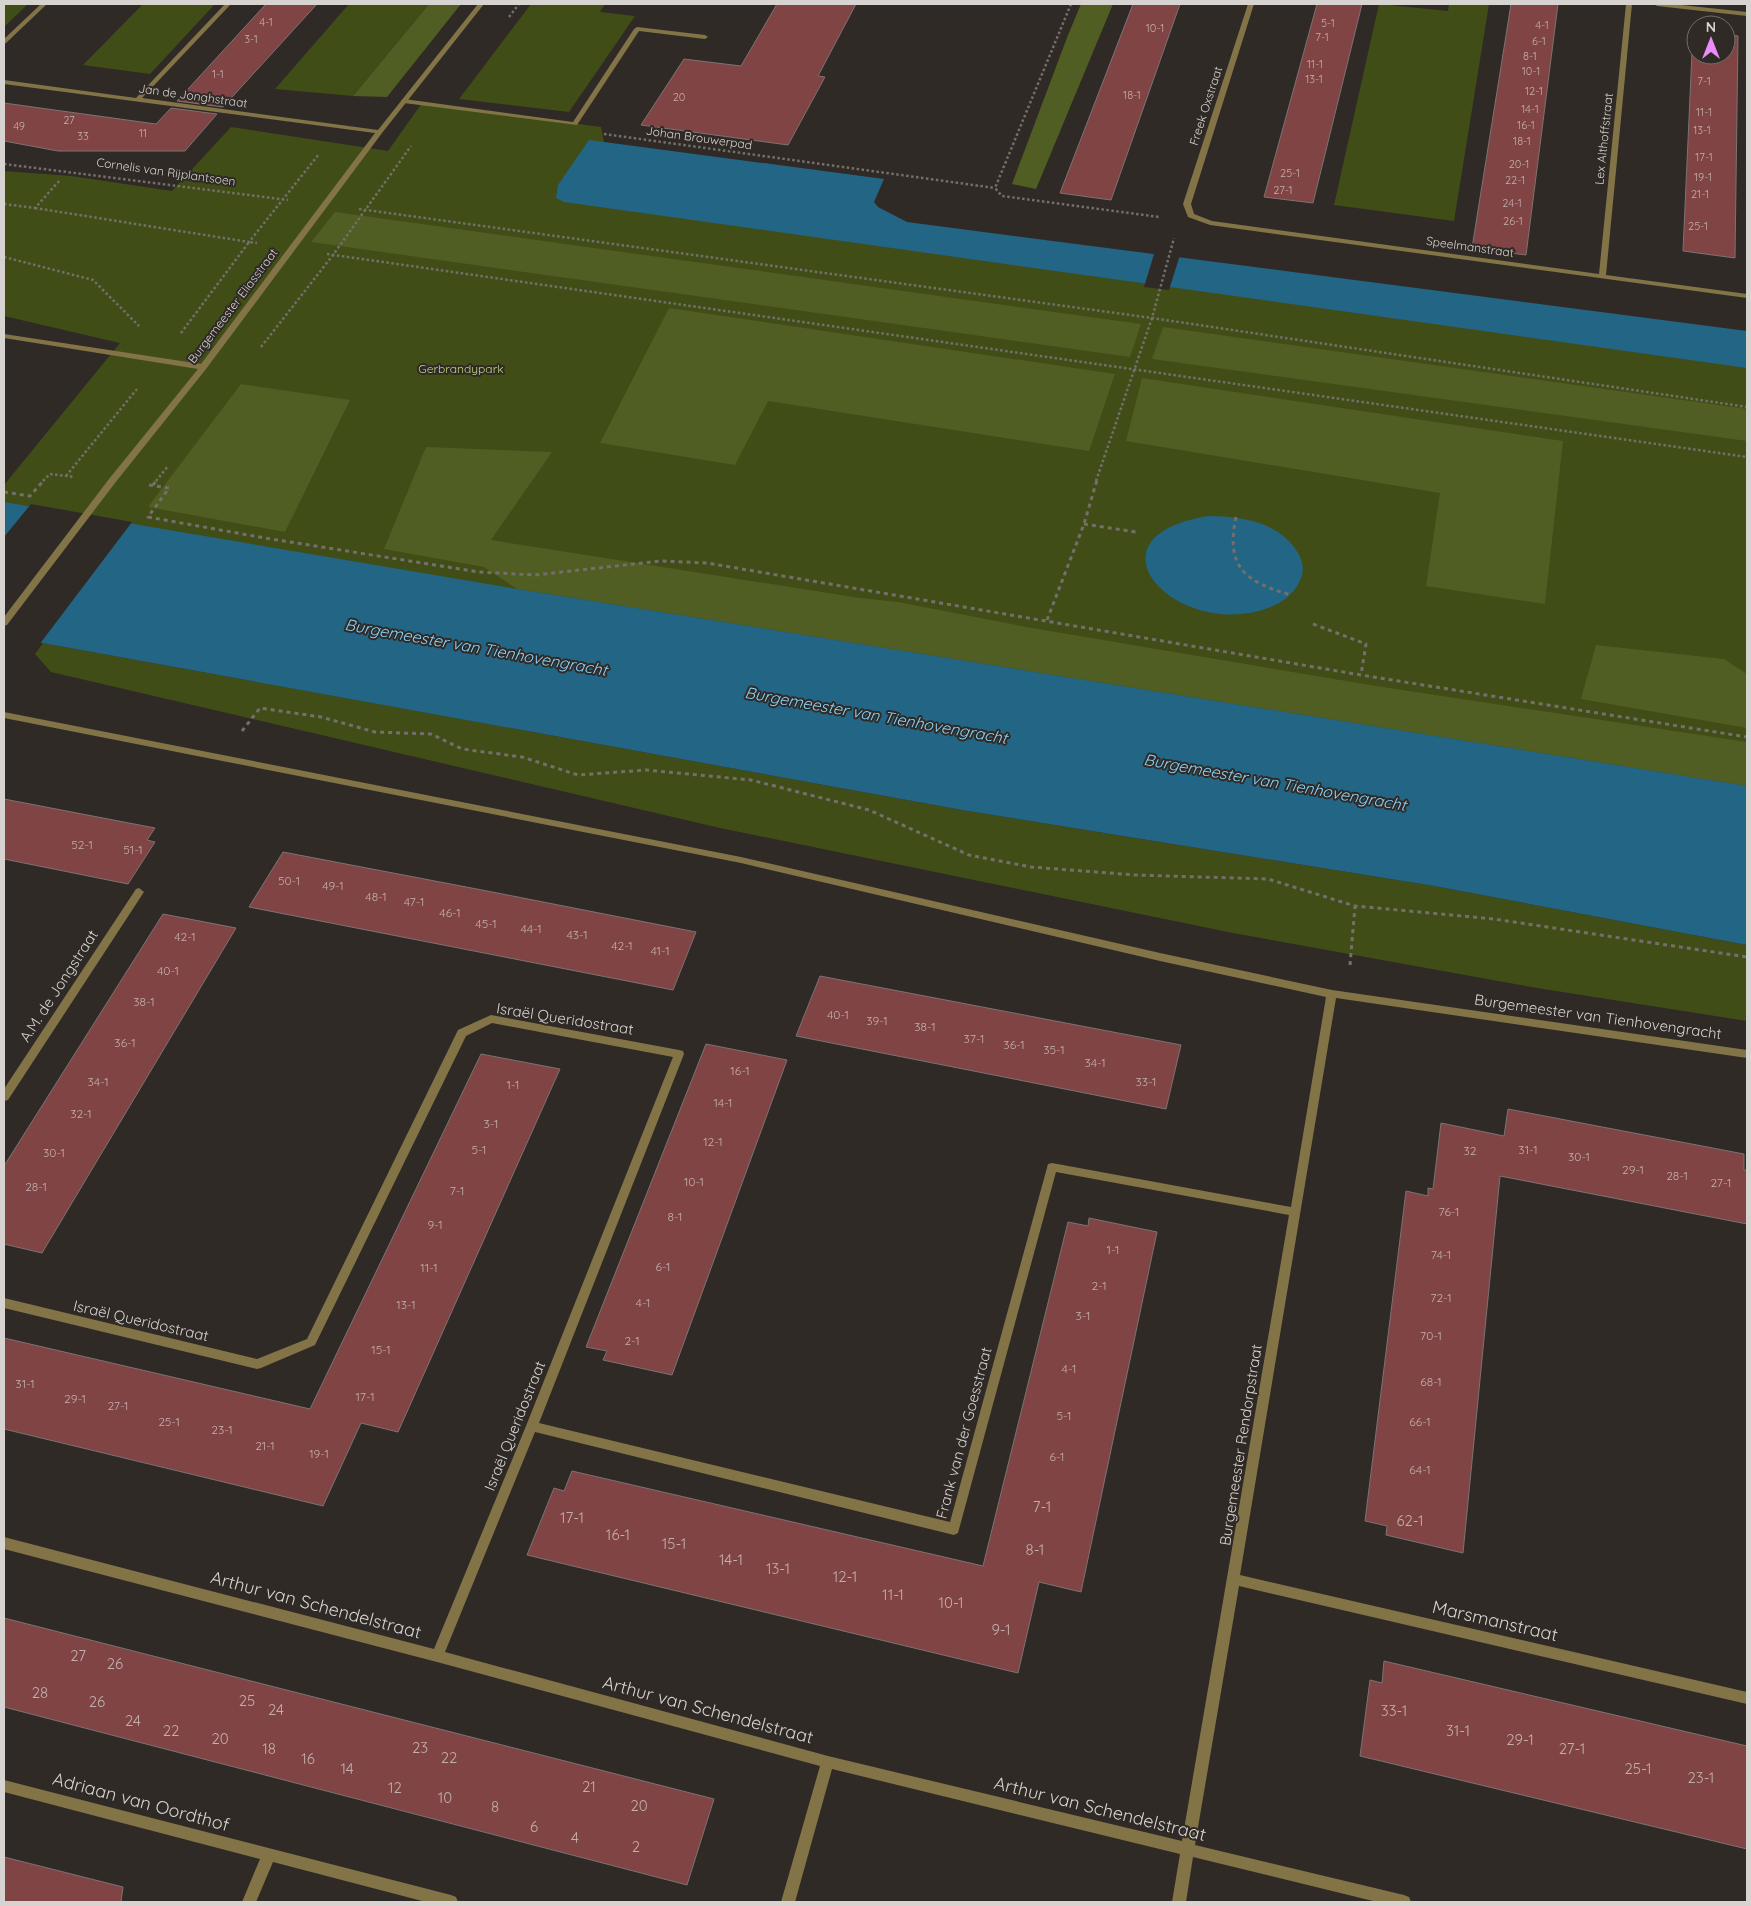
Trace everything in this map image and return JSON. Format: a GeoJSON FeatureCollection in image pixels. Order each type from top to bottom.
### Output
{"type":"FeatureCollection","features":[{"type":"Feature","properties":{"kind":"street"},"geometry":{"type":"LineString","coordinates":[[4,42],[44,4]]}},
{"type":"Feature","properties":{"kind":"street"},"geometry":{"type":"LineString","coordinates":[[138,99],[228,4]]}},
{"type":"Feature","properties":{"kind":"street","name":"Burgemeester Eliasstraat"},"geometry":{"type":"LineString","coordinates":[[4,623],[203,367],[380,132],[481,4]]}},
{"type":"Feature","properties":{"kind":"street","name":"Freek Oxstraat"},"geometry":{"type":"LineString","coordinates":[[1192,215],[1187,204],[1251,4]]}},
{"type":"Feature","properties":{"kind":"street","name":"Lex Althoffstraat"},"geometry":{"type":"LineString","coordinates":[[1602,276],[1628,4]]}},
{"type":"Feature","properties":{"kind":"street"},"geometry":{"type":"LineString","coordinates":[[1657,4],[1747,14]]}},
{"type":"Feature","properties":{"kind":"street"},"geometry":{"type":"LineString","coordinates":[[404,101],[575,124],[637,29],[705,37]]}},
{"type":"Feature","properties":{"kind":"street","name":"Jan de Jonghstraat"},"geometry":{"type":"LineString","coordinates":[[4,82],[380,132]]}},
{"type":"Feature","properties":{"kind":"street","name":"Speelmanstraat"},"geometry":{"type":"LineString","coordinates":[[1192,215],[1210,223],[1747,296]]}},
{"type":"Feature","properties":{"kind":"street"},"geometry":{"type":"LineString","coordinates":[[4,336],[203,367]]}},
{"type":"Feature","properties":{"kind":"street","name":"Burgemeester van Tienhovengracht"},"geometry":{"type":"LineString","coordinates":[[4,716],[741,860],[1150,955],[1332,994],[1747,1054]]}},
{"type":"Feature","properties":{"kind":"street","name":"A.M. de Jongstraat"},"geometry":{"type":"LineString","coordinates":[[4,1097],[139,892]]}},
{"type":"Feature","properties":{"kind":"street","name":"Burgemeester Rendorpstraat"},"geometry":{"type":"LineString","coordinates":[[1179,1902],[1235,1579],[1332,994]]}},
{"type":"Feature","properties":{"kind":"street","name":"Israël Queridostraat"},"geometry":{"type":"LineString","coordinates":[[4,1303],[257,1364],[311,1342],[462,1033],[491,1019],[679,1054],[532,1426],[437,1656]]}},
{"type":"Feature","properties":{"kind":"street","name":"Frank van der Goesstraat"},"geometry":{"type":"LineString","coordinates":[[532,1426],[954,1530],[1052,1166],[1296,1212]]}},
{"type":"Feature","properties":{"kind":"street","name":"Arthur van Schendelstraat"},"geometry":{"type":"LineString","coordinates":[[4,1543],[437,1656],[828,1762],[1404,1902]]}},
{"type":"Feature","properties":{"kind":"street","name":"Marsmanstraat"},"geometry":{"type":"LineString","coordinates":[[1235,1579],[1747,1698]]}},
{"type":"Feature","properties":{"kind":"street"},"geometry":{"type":"LineString","coordinates":[[788,1902],[828,1762]]}},
{"type":"Feature","properties":{"kind":"street","name":"Adriaan van Oordthof"},"geometry":{"type":"LineString","coordinates":[[4,1786],[451,1902]]}},
{"type":"Feature","properties":{"kind":"street"},"geometry":{"type":"LineString","coordinates":[[249,1902],[269,1855]]}},
{"type":"Feature","properties":{"kind":"path"},"geometry":{"type":"LineString","coordinates":[[507,20],[519,4]]}},
{"type":"Feature","properties":{"kind":"path"},"geometry":{"type":"LineString","coordinates":[[995,188],[1071,4]]}},
{"type":"Feature","properties":{"kind":"path"},"geometry":{"type":"LineString","coordinates":[[261,347],[333,254],[440,106]]}},
{"type":"Feature","properties":{"kind":"path"},"geometry":{"type":"LineString","coordinates":[[4,204],[249,242],[340,127]]}},
{"type":"Feature","properties":{"kind":"path","name":"Johan Brouwerpad"},"geometry":{"type":"LineString","coordinates":[[603,134],[995,188],[1002,196],[1163,218]]}},
{"type":"Feature","properties":{"kind":"path","name":"Cornelis van Rijplantsoen"},"geometry":{"type":"LineString","coordinates":[[4,164],[365,210],[1152,318],[1747,407]]}},
{"type":"Feature","properties":{"kind":"path"},"geometry":{"type":"LineString","coordinates":[[35,208],[60,180]]}},
{"type":"Feature","properties":{"kind":"path"},"geometry":{"type":"LineString","coordinates":[[1047,620],[1084,524],[1102,462],[1152,318],[1174,239]]}},
{"type":"Feature","properties":{"kind":"path"},"geometry":{"type":"LineString","coordinates":[[291,249],[1747,457]]}},
{"type":"Feature","properties":{"kind":"path"},"geometry":{"type":"LineString","coordinates":[[4,258],[93,280],[142,330],[160,360]]}},
{"type":"Feature","properties":{"kind":"path"},"geometry":{"type":"LineString","coordinates":[[153,486],[171,462]]}},
{"type":"Feature","properties":{"kind":"path"},"geometry":{"type":"LineString","coordinates":[[4,492],[30,496],[45,479]]}},
{"type":"Feature","properties":{"kind":"path"},"geometry":{"type":"LineString","coordinates":[[163,496],[148,517],[274,540],[479,572],[536,575],[661,561],[707,563],[1361,675],[1747,737]]}},
{"type":"Feature","properties":{"kind":"path"},"geometry":{"type":"LineString","coordinates":[[1236,517],[1232,535],[1233,556],[1244,572],[1262,586],[1291,595]]}},
{"type":"Feature","properties":{"kind":"path"},"geometry":{"type":"LineString","coordinates":[[1084,524],[1136,532]]}},
{"type":"Feature","properties":{"kind":"path"},"geometry":{"type":"LineString","coordinates":[[1313,624],[1366,644],[1361,675]]}},
{"type":"Feature","properties":{"kind":"path"},"geometry":{"type":"LineString","coordinates":[[238,736],[260,708],[321,717],[375,732],[431,734],[462,749],[522,757],[578,775],[646,770],[751,780],[869,810],[969,856],[1031,867],[1135,875],[1268,879],[1356,906],[1494,919],[1747,957]]}},
{"type":"Feature","properties":{"kind":"path"},"geometry":{"type":"LineString","coordinates":[[1350,967],[1356,906]]}},
{"type":"Feature","properties":{"kind":"green space"},"geometry":{"type":"Polygon","coordinates":[[[4,4],[28,4],[4,27],[4,4]]]}},
{"type":"Feature","properties":{"kind":"green space"},"geometry":{"type":"Polygon","coordinates":[[[143,4],[215,4],[150,74],[83,65],[143,4]]]}},
{"type":"Feature","properties":{"kind":"green space"},"geometry":{"type":"Polygon","coordinates":[[[349,4],[429,4],[353,96],[275,89],[349,4]]]}},
{"type":"Feature","properties":{"kind":"green space"},"geometry":{"type":"Polygon","coordinates":[[[429,4],[461,4],[387,97],[353,96],[429,4]]]}},
{"type":"Feature","properties":{"kind":"green space"},"geometry":{"type":"Polygon","coordinates":[[[531,4],[605,4],[600,12],[635,16],[569,112],[459,99],[531,4]]]}},
{"type":"Feature","properties":{"kind":"green space"},"geometry":{"type":"Polygon","coordinates":[[[1081,4],[1113,4],[1036,189],[1012,184],[1068,35],[1081,4]]]}},
{"type":"Feature","properties":{"kind":"green space"},"geometry":{"type":"Polygon","coordinates":[[[1379,4],[1448,11],[1449,4],[1489,4],[1454,221],[1334,205],[1379,4]]]}},
{"type":"Feature","properties":{"kind":"green space","name":"Gerbrandypark"},"geometry":{"type":"Polygon","coordinates":[[[422,103],[601,127],[615,199],[1747,358],[1747,818],[4,525],[4,485],[120,343],[4,316],[4,171],[71,176],[172,191],[231,127],[388,151],[422,103]]]}},
{"type":"Feature","properties":{"kind":"green space"},"geometry":{"type":"Polygon","coordinates":[[[335,212],[1141,324],[1130,357],[311,242],[335,212]]]}},
{"type":"Feature","properties":{"kind":"green space"},"geometry":{"type":"Polygon","coordinates":[[[669,308],[1115,374],[1089,451],[768,401],[735,465],[600,443],[669,308]]]}},
{"type":"Feature","properties":{"kind":"green space"},"geometry":{"type":"Polygon","coordinates":[[[1163,327],[1747,409],[1747,441],[1152,359],[1163,327]]]}},
{"type":"Feature","properties":{"kind":"green space"},"geometry":{"type":"Polygon","coordinates":[[[1142,378],[1563,441],[1545,604],[1426,586],[1440,493],[1126,441],[1142,378]]]}},
{"type":"Feature","properties":{"kind":"green space"},"geometry":{"type":"Polygon","coordinates":[[[241,384],[350,400],[285,532],[148,507],[241,384]]]}},
{"type":"Feature","properties":{"kind":"green space"},"geometry":{"type":"Polygon","coordinates":[[[426,447],[552,452],[491,540],[860,598],[898,602],[1032,628],[1376,686],[1747,742],[1747,786],[517,589],[484,567],[384,549],[426,447]]]}},
{"type":"Feature","properties":{"kind":"green space"},"geometry":{"type":"Polygon","coordinates":[[[43,643],[962,810],[1434,886],[1747,945],[1747,1021],[1537,988],[1233,933],[720,828],[51,672],[35,654],[43,643]]]}},
{"type":"Feature","properties":{"kind":"green space"},"geometry":{"type":"Polygon","coordinates":[[[1596,645],[1724,659],[1747,674],[1747,728],[1581,699],[1596,645]]]}},
{"type":"Feature","properties":{"kind":"water"},"geometry":{"type":"Polygon","coordinates":[[[589,140],[884,179],[874,202],[878,207],[907,222],[1747,331],[1747,368],[564,202],[556,198],[558,185],[589,140]]]}},
{"type":"Feature","properties":{"kind":"water"},"geometry":{"type":"Polygon","coordinates":[[[4,502],[517,589],[1747,786],[1747,945],[1434,886],[962,810],[4,636],[4,502]]]}},
{"type":"Feature","properties":{"kind":"water"},"geometry":{"type":"Polygon","coordinates":[[[1208,516],[1233,517],[1259,523],[1281,534],[1301,558],[1302,575],[1293,591],[1279,603],[1268,608],[1234,614],[1202,610],[1175,599],[1155,582],[1146,563],[1150,544],[1170,527],[1208,516]]]}},
{"type":"Feature","properties":{"kind":"pier"},"geometry":{"type":"Polygon","coordinates":[[[1155,251],[1180,255],[1169,290],[1144,287],[1155,251]]]}},
{"type":"Feature","properties":{"kind":"pier"},"geometry":{"type":"Polygon","coordinates":[[[31,504],[132,522],[39,645],[4,638],[4,537],[31,504]]]}},
{"type":"Feature","properties":{"kind":"building"},"geometry":{"type":"Polygon","coordinates":[[[266,4],[317,4],[223,107],[177,101],[266,4]]]}},
{"type":"Feature","properties":{"kind":"building"},"geometry":{"type":"Polygon","coordinates":[[[777,4],[856,4],[818,76],[825,77],[788,145],[641,125],[684,59],[741,66],[777,4]]]}},
{"type":"Feature","properties":{"kind":"building"},"geometry":{"type":"Polygon","coordinates":[[[1133,4],[1180,4],[1111,200],[1060,193],[1133,4]]]}},
{"type":"Feature","properties":{"kind":"building"},"geometry":{"type":"Polygon","coordinates":[[[1317,4],[1362,4],[1313,203],[1264,197],[1317,4]]]}},
{"type":"Feature","properties":{"kind":"building"},"geometry":{"type":"Polygon","coordinates":[[[1511,4],[1558,4],[1526,255],[1472,248],[1511,4]]]}},
{"type":"Feature","properties":{"kind":"building"},"geometry":{"type":"Polygon","coordinates":[[[1736,36],[1738,36],[1735,258],[1683,251],[1691,65],[1736,65],[1736,36]]]}},
{"type":"Feature","properties":{"kind":"building"},"geometry":{"type":"Polygon","coordinates":[[[4,103],[156,124],[171,108],[217,114],[185,151],[58,151],[4,141],[4,103]]]}},
{"type":"Feature","properties":{"kind":"building"},"geometry":{"type":"Polygon","coordinates":[[[4,799],[155,828],[147,840],[155,842],[128,884],[4,859],[4,799]]]}},
{"type":"Feature","properties":{"kind":"building"},"geometry":{"type":"Polygon","coordinates":[[[283,852],[696,932],[673,990],[249,907],[283,852]]]}},
{"type":"Feature","properties":{"kind":"building"},"geometry":{"type":"Polygon","coordinates":[[[163,914],[236,928],[42,1253],[4,1244],[4,1166],[163,914]]]}},
{"type":"Feature","properties":{"kind":"building"},"geometry":{"type":"Polygon","coordinates":[[[820,976],[1181,1045],[1166,1109],[796,1036],[820,976]]]}},
{"type":"Feature","properties":{"kind":"building"},"geometry":{"type":"Polygon","coordinates":[[[706,1044],[787,1060],[672,1375],[603,1360],[607,1351],[586,1347],[706,1044]]]}},
{"type":"Feature","properties":{"kind":"building"},"geometry":{"type":"Polygon","coordinates":[[[481,1054],[560,1069],[398,1432],[361,1423],[323,1506],[4,1429],[4,1338],[310,1409],[481,1054]]]}},
{"type":"Feature","properties":{"kind":"building"},"geometry":{"type":"Polygon","coordinates":[[[1508,1109],[1744,1154],[1744,1170],[1747,1170],[1747,1224],[1500,1176],[1463,1553],[1386,1535],[1387,1526],[1365,1521],[1406,1191],[1428,1196],[1428,1188],[1433,1189],[1441,1123],[1504,1136],[1508,1109]]]}},
{"type":"Feature","properties":{"kind":"building"},"geometry":{"type":"Polygon","coordinates":[[[1089,1218],[1157,1232],[1081,1592],[1039,1582],[1018,1673],[527,1555],[554,1488],[564,1491],[572,1471],[983,1566],[1068,1222],[1088,1226],[1089,1218]]]}},
{"type":"Feature","properties":{"kind":"building"},"geometry":{"type":"Polygon","coordinates":[[[4,1618],[714,1799],[687,1885],[4,1707],[4,1618]]]}},
{"type":"Feature","properties":{"kind":"building"},"geometry":{"type":"Polygon","coordinates":[[[1384,1661],[1747,1746],[1747,1849],[1360,1756],[1370,1680],[1382,1683],[1384,1661]]]}},
{"type":"Feature","properties":{"kind":"building"},"geometry":{"type":"Polygon","coordinates":[[[4,1857],[123,1887],[121,1902],[4,1902],[4,1857]]]}}]}
